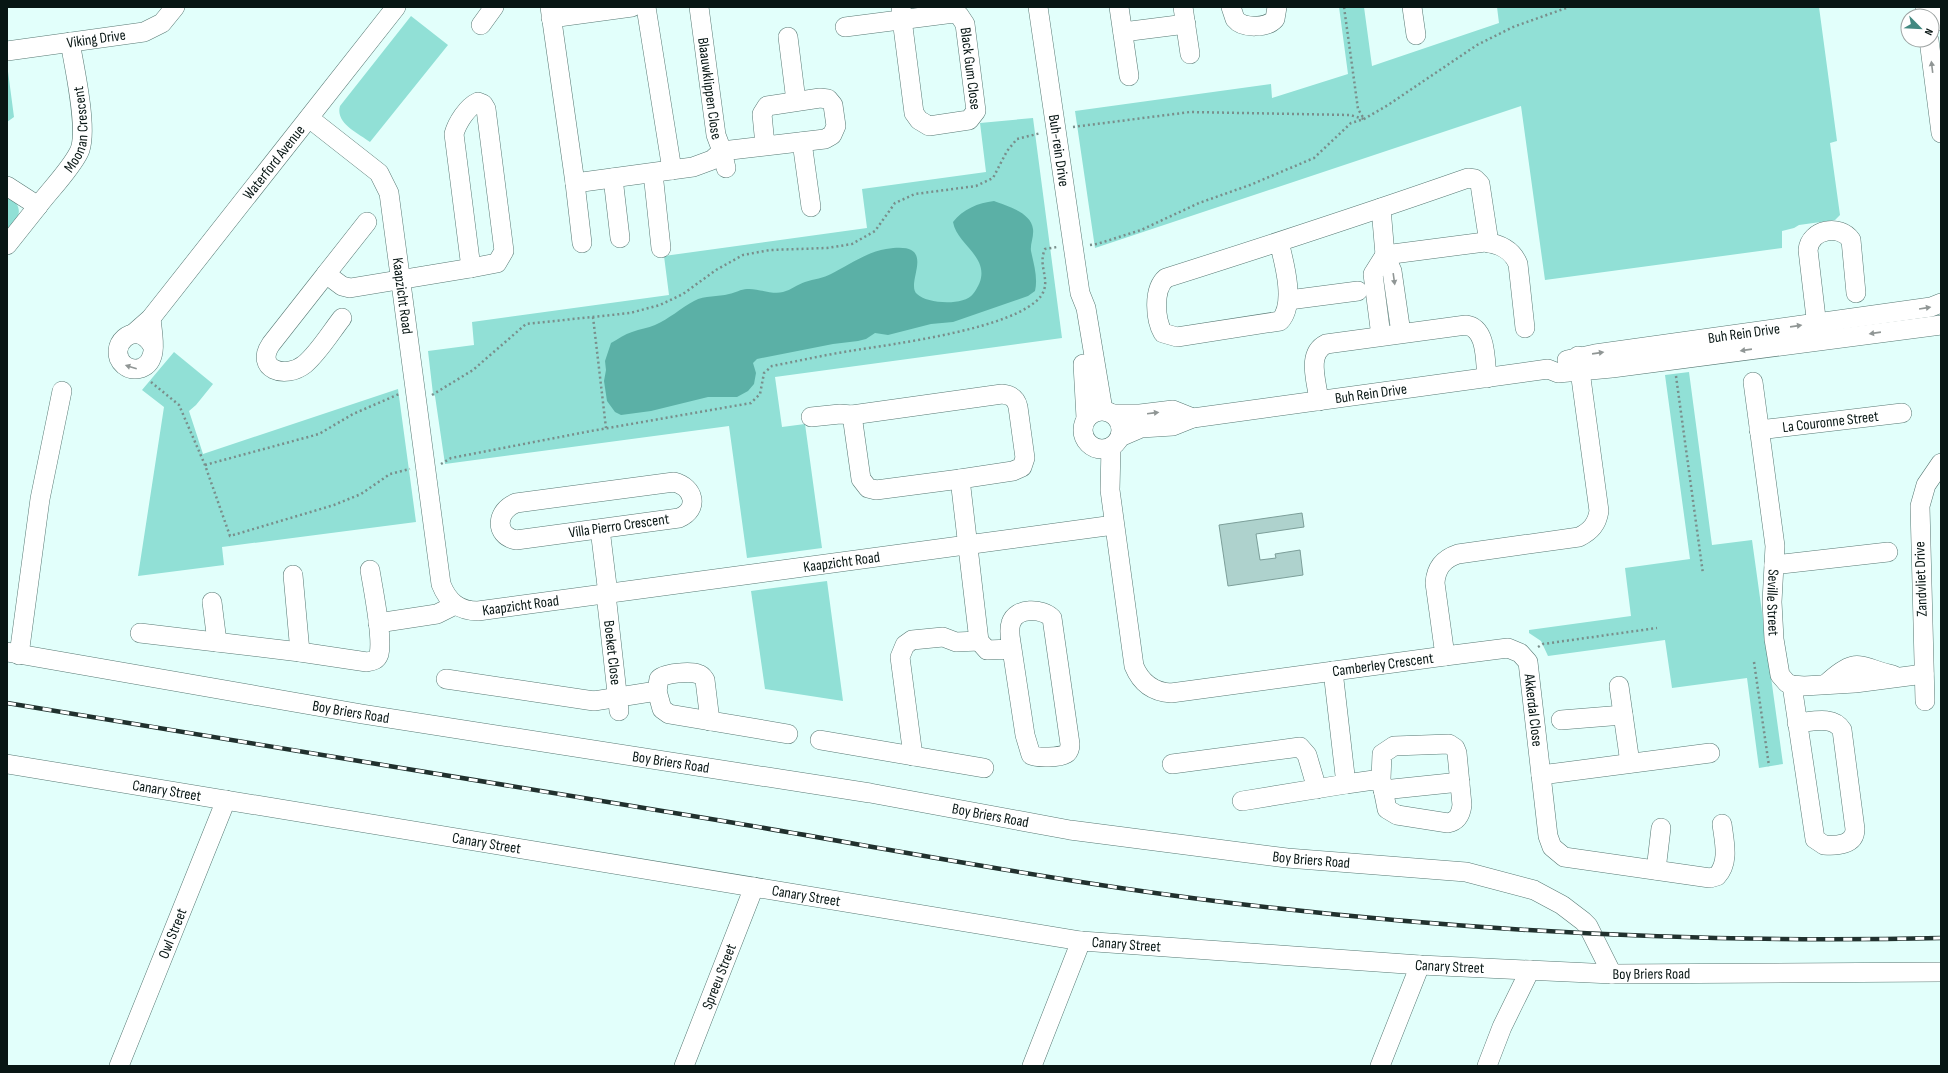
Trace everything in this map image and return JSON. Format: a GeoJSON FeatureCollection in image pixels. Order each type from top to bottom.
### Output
{"type":"FeatureCollection","features":[{"type":"Feature","properties":{"kind":"street","name":"Viking Drive"},"geometry":{"type":"LineString","coordinates":[[7,51],[150,30],[162,23],[175,7]]}},
{"type":"Feature","properties":{"kind":"street","name":"Waterford Avenue"},"geometry":{"type":"LineString","coordinates":[[151,318],[152,345],[154,353],[151,360],[145,366],[138,369],[130,368],[123,364],[119,357],[119,346],[126,336],[134,333],[151,318],[396,7]]}},
{"type":"Feature","properties":{"kind":"street"},"geometry":{"type":"LineString","coordinates":[[481,25],[494,7]]}},
{"type":"Feature","properties":{"kind":"street"},"geometry":{"type":"LineString","coordinates":[[582,243],[551,13],[632,7]]}},
{"type":"Feature","properties":{"kind":"street"},"geometry":{"type":"LineString","coordinates":[[646,7],[672,170]]}},
{"type":"Feature","properties":{"kind":"street","name":"Blaauwklippen Close"},"geometry":{"type":"LineString","coordinates":[[699,7],[716,135],[724,160]]}},
{"type":"Feature","properties":{"kind":"street","name":"Buh-rein Drive"},"geometry":{"type":"LineString","coordinates":[[1038,7],[1080,294],[1079,307],[1101,414]]}},
{"type":"Feature","properties":{"kind":"street"},"geometry":{"type":"LineString","coordinates":[[1119,7],[1129,76]]}},
{"type":"Feature","properties":{"kind":"street"},"geometry":{"type":"LineString","coordinates":[[1231,7],[1235,19],[1244,26],[1268,25],[1275,19],[1278,7]]}},
{"type":"Feature","properties":{"kind":"street"},"geometry":{"type":"LineString","coordinates":[[1412,7],[1416,35]]}},
{"type":"Feature","properties":{"kind":"street"},"geometry":{"type":"LineString","coordinates":[[1939,7],[1941,21]]}},
{"type":"Feature","properties":{"kind":"street","name":"Black Gum Close"},"geometry":{"type":"LineString","coordinates":[[845,27],[902,13],[954,13],[963,19],[965,24],[976,111],[969,120],[929,126],[919,120],[914,113],[902,13]]}},
{"type":"Feature","properties":{"kind":"street"},"geometry":{"type":"LineString","coordinates":[[1123,32],[1184,16],[1190,54]]}},
{"type":"Feature","properties":{"kind":"street"},"geometry":{"type":"LineString","coordinates":[[788,37],[796,101]]}},
{"type":"Feature","properties":{"kind":"street","name":"Moonan Crescent"},"geometry":{"type":"LineString","coordinates":[[7,245],[76,158],[82,144],[83,128],[70,42]]}},
{"type":"Feature","properties":{"kind":"street"},"geometry":{"type":"LineString","coordinates":[[1930,48],[1941,133]]}},
{"type":"Feature","properties":{"kind":"street"},"geometry":{"type":"LineString","coordinates":[[575,183],[693,167],[712,160],[724,160],[765,146],[825,139],[832,135],[836,126],[831,101],[820,98],[771,104],[764,110],[762,119],[765,146]]}},
{"type":"Feature","properties":{"kind":"street"},"geometry":{"type":"LineString","coordinates":[[326,274],[338,284],[346,287],[471,268],[497,263],[504,252],[486,109],[483,104],[478,102],[473,105],[457,125],[454,134],[471,268]]}},
{"type":"Feature","properties":{"kind":"street","name":"Kaapzicht Road"},"geometry":{"type":"LineString","coordinates":[[309,118],[373,168],[383,180],[389,193],[442,584],[449,599],[455,605],[470,611],[478,611],[1114,525]]}},
{"type":"Feature","properties":{"kind":"street"},"geometry":{"type":"LineString","coordinates":[[802,142],[811,207]]}},
{"type":"Feature","properties":{"kind":"street"},"geometry":{"type":"LineString","coordinates":[[653,173],[661,248]]}},
{"type":"Feature","properties":{"kind":"street"},"geometry":{"type":"LineString","coordinates":[[613,178],[620,238]]}},
{"type":"Feature","properties":{"kind":"street"},"geometry":{"type":"LineString","coordinates":[[1279,242],[1289,300],[1283,318],[1275,323],[1177,337],[1166,336],[1161,330],[1156,299],[1159,286],[1166,278],[1279,242],[1468,178],[1474,179],[1480,184],[1489,243]]}},
{"type":"Feature","properties":{"kind":"street"},"geometry":{"type":"LineString","coordinates":[[7,186],[38,206]]}},
{"type":"Feature","properties":{"kind":"street"},"geometry":{"type":"LineString","coordinates":[[1381,208],[1385,254],[1392,271],[1401,334]]}},
{"type":"Feature","properties":{"kind":"street"},"geometry":{"type":"LineString","coordinates":[[342,318],[309,360],[300,367],[284,373],[274,370],[268,363],[267,353],[271,344],[367,222]]}},
{"type":"Feature","properties":{"kind":"street"},"geometry":{"type":"LineString","coordinates":[[1817,332],[1808,250],[1812,236],[1838,231],[1848,236],[1851,240],[1856,293]]}},
{"type":"Feature","properties":{"kind":"street"},"geometry":{"type":"LineString","coordinates":[[1385,254],[1489,243],[1508,250],[1518,264],[1525,328]]}},
{"type":"Feature","properties":{"kind":"street"},"geometry":{"type":"LineString","coordinates":[[1381,336],[1373,274],[1385,254]]}},
{"type":"Feature","properties":{"kind":"street"},"geometry":{"type":"LineString","coordinates":[[1289,300],[1358,291]]}},
{"type":"Feature","properties":{"kind":"street","name":"Buh Rein Drive"},"geometry":{"type":"LineString","coordinates":[[1116,442],[1141,428],[1173,426],[1193,418],[1548,369],[1558,373],[1579,364],[1817,332],[1931,307],[1941,303]]}},
{"type":"Feature","properties":{"kind":"street"},"geometry":{"type":"LineString","coordinates":[[1319,401],[1314,361],[1319,348],[1326,344],[1381,336],[1466,325],[1471,326],[1476,328],[1481,337],[1487,378]]}},
{"type":"Feature","properties":{"kind":"street","name":"Buh Rein Drive"},"geometry":{"type":"LineString","coordinates":[[1817,332],[1941,325]]}},
{"type":"Feature","properties":{"kind":"street"},"geometry":{"type":"LineString","coordinates":[[134,333],[141,334],[148,338],[152,345]]}},
{"type":"Feature","properties":{"kind":"street","name":"Buh Rein Drive"},"geometry":{"type":"LineString","coordinates":[[1579,364],[1674,359],[1697,349]]}},
{"type":"Feature","properties":{"kind":"street","name":"Camberley Crescent"},"geometry":{"type":"LineString","coordinates":[[1093,447],[1103,467],[1110,490],[1134,666],[1137,674],[1148,686],[1159,691],[1171,693],[1445,656],[1435,582],[1438,568],[1442,562],[1458,554],[1579,537],[1595,525],[1598,511],[1579,364]]}},
{"type":"Feature","properties":{"kind":"street","name":"Seville Street"},"geometry":{"type":"LineString","coordinates":[[1753,382],[1775,546],[1772,602],[1778,666],[1780,675],[1787,683],[1792,685]]}},
{"type":"Feature","properties":{"kind":"street"},"geometry":{"type":"LineString","coordinates":[[13,654],[40,499],[62,391]]}},
{"type":"Feature","properties":{"kind":"street"},"geometry":{"type":"LineString","coordinates":[[811,418],[840,414],[852,415],[1002,394],[1012,397],[1018,407],[1025,458],[1022,467],[1013,471],[876,490],[868,488],[861,479],[852,415]]}},
{"type":"Feature","properties":{"kind":"street","name":"Buh Rein Drive"},"geometry":{"type":"LineString","coordinates":[[1101,414],[1140,414],[1173,410],[1193,418]]}},
{"type":"Feature","properties":{"kind":"street","name":"La Couronne Street"},"geometry":{"type":"LineString","coordinates":[[1759,430],[1902,413]]}},
{"type":"Feature","properties":{"kind":"street"},"geometry":{"type":"LineString","coordinates":[[1101,414],[1121,425],[1116,442],[1106,449],[1093,447],[1084,437],[1083,424],[1101,414]]}},
{"type":"Feature","properties":{"kind":"street","name":"Camberley Crescent"},"geometry":{"type":"LineString","coordinates":[[1110,490],[1116,442]]}},
{"type":"Feature","properties":{"kind":"street","name":"Zandvliet Drive"},"geometry":{"type":"LineString","coordinates":[[1925,701],[1920,506],[1926,484],[1941,463]]}},
{"type":"Feature","properties":{"kind":"street"},"geometry":{"type":"LineString","coordinates":[[960,479],[978,641],[987,650],[1012,649]]}},
{"type":"Feature","properties":{"kind":"street","name":"Villa Pierro Crescent"},"geometry":{"type":"LineString","coordinates":[[674,482],[680,483],[689,490],[691,496],[690,507],[683,516],[600,529],[516,540],[506,536],[500,522],[505,508],[516,502],[674,482]]}},
{"type":"Feature","properties":{"kind":"street","name":"Boeket Close"},"geometry":{"type":"LineString","coordinates":[[600,529],[619,704]]}},
{"type":"Feature","properties":{"kind":"street"},"geometry":{"type":"LineString","coordinates":[[1774,565],[1888,552]]}},
{"type":"Feature","properties":{"kind":"street"},"geometry":{"type":"LineString","coordinates":[[140,633],[300,652],[367,662],[374,661],[379,654],[378,623],[370,570]]}},
{"type":"Feature","properties":{"kind":"street"},"geometry":{"type":"LineString","coordinates":[[293,575],[300,652]]}},
{"type":"Feature","properties":{"kind":"street"},"geometry":{"type":"LineString","coordinates":[[212,602],[217,642]]}},
{"type":"Feature","properties":{"kind":"street"},"geometry":{"type":"LineString","coordinates":[[378,623],[436,614],[455,605]]}},
{"type":"Feature","properties":{"kind":"street"},"geometry":{"type":"LineString","coordinates":[[1039,610],[1052,618],[1070,744],[1069,750],[1065,754],[1039,758],[1031,755],[1024,735],[1012,649],[1010,630],[1011,623],[1016,615],[1028,611],[1039,610]]}},
{"type":"Feature","properties":{"kind":"street"},"geometry":{"type":"LineString","coordinates":[[913,756],[900,657],[902,648],[912,640],[940,637],[958,643],[978,641]]}},
{"type":"Feature","properties":{"kind":"street","name":"Akkerdal Close"},"geometry":{"type":"LineString","coordinates":[[1445,656],[1508,648],[1520,653],[1524,657],[1530,668],[1530,681],[1548,836],[1552,847],[1558,853],[1572,859],[1710,878],[1718,876],[1722,869],[1725,857],[1722,824]]}},
{"type":"Feature","properties":{"kind":"street","name":"Boy Briers Road"},"geometry":{"type":"LineString","coordinates":[[13,654],[362,714],[870,793],[1070,830],[1287,858],[1466,872],[1534,890],[1562,905],[1588,926],[1612,974],[1941,972]]}},
{"type":"Feature","properties":{"kind":"street"},"geometry":{"type":"LineString","coordinates":[[1332,671],[1346,784]]}},
{"type":"Feature","properties":{"kind":"street"},"geometry":{"type":"LineString","coordinates":[[710,721],[705,680],[701,675],[696,673],[664,674],[658,678],[657,691],[659,704],[665,712],[710,721],[788,734]]}},
{"type":"Feature","properties":{"kind":"street"},"geometry":{"type":"LineString","coordinates":[[1797,723],[1831,721],[1837,723],[1842,730],[1855,829],[1854,838],[1850,842],[1824,845],[1815,839],[1797,723],[1792,685],[1855,683],[1924,674]]}},
{"type":"Feature","properties":{"kind":"street"},"geometry":{"type":"LineString","coordinates":[[446,679],[619,704],[657,691]]}},
{"type":"Feature","properties":{"kind":"street"},"geometry":{"type":"LineString","coordinates":[[1619,686],[1630,763]]}},
{"type":"Feature","properties":{"kind":"street"},"geometry":{"type":"LineString","coordinates":[[1561,720],[1623,714]]}},
{"type":"Feature","properties":{"kind":"street"},"geometry":{"type":"LineString","coordinates":[[820,740],[984,768]]}},
{"type":"Feature","properties":{"kind":"street"},"geometry":{"type":"LineString","coordinates":[[1445,743],[1452,745],[1457,753],[1461,812],[1453,822],[1448,823],[1397,815],[1388,809],[1382,784],[1382,754],[1390,747],[1445,743]]}},
{"type":"Feature","properties":{"kind":"street"},"geometry":{"type":"LineString","coordinates":[[1172,764],[1300,747],[1307,755],[1317,788]]}},
{"type":"Feature","properties":{"kind":"street"},"geometry":{"type":"LineString","coordinates":[[1541,775],[1710,753]]}},
{"type":"Feature","properties":{"kind":"street","name":"Canary Street"},"geometry":{"type":"LineString","coordinates":[[7,764],[1081,941],[1420,965],[1612,974]]}},
{"type":"Feature","properties":{"kind":"street"},"geometry":{"type":"LineString","coordinates":[[1242,801],[1346,784],[1460,782]]}},
{"type":"Feature","properties":{"kind":"street","name":"Owl Street"},"geometry":{"type":"LineString","coordinates":[[119,1066],[226,800]]}},
{"type":"Feature","properties":{"kind":"street"},"geometry":{"type":"LineString","coordinates":[[1656,870],[1661,828]]}},
{"type":"Feature","properties":{"kind":"street","name":"Spreeu Street"},"geometry":{"type":"LineString","coordinates":[[684,1066],[754,886]]}},
{"type":"Feature","properties":{"kind":"street"},"geometry":{"type":"LineString","coordinates":[[1032,1066],[1081,941]]}},
{"type":"Feature","properties":{"kind":"street"},"geometry":{"type":"LineString","coordinates":[[1380,1066],[1420,965]]}},
{"type":"Feature","properties":{"kind":"street"},"geometry":{"type":"LineString","coordinates":[[1487,1066],[1502,1027],[1530,970]]}},
{"type":"Feature","properties":{"kind":"path"},"geometry":{"type":"LineString","coordinates":[[1344,7],[1358,109],[1364,119]]}},
{"type":"Feature","properties":{"kind":"path"},"geometry":{"type":"LineString","coordinates":[[1083,245],[1097,244],[1141,230],[1199,203],[1250,185],[1314,158],[1351,124],[1364,119],[1477,45],[1496,34],[1569,7]]}},
{"type":"Feature","properties":{"kind":"path"},"geometry":{"type":"LineString","coordinates":[[1067,128],[1190,112],[1350,115],[1364,119]]}},
{"type":"Feature","properties":{"kind":"path"},"geometry":{"type":"LineString","coordinates":[[430,389],[432,395],[473,370],[526,324],[630,313],[660,306],[683,294],[716,270],[743,255],[770,250],[827,248],[852,244],[875,231],[895,203],[914,194],[976,186],[993,178],[1006,151],[1017,139],[1044,132]]}},
{"type":"Feature","properties":{"kind":"path"},"geometry":{"type":"LineString","coordinates":[[153,375],[149,381],[179,406],[205,465],[230,536],[334,505],[361,494],[390,474],[404,470],[435,468],[451,458],[606,428],[751,403],[760,394],[764,373],[772,366],[849,351],[910,342],[964,330],[1014,314],[1034,304],[1042,294],[1046,286],[1041,258],[1045,249],[1059,247]]}},
{"type":"Feature","properties":{"kind":"path"},"geometry":{"type":"LineString","coordinates":[[593,317],[606,428]]}},
{"type":"Feature","properties":{"kind":"path"},"geometry":{"type":"LineString","coordinates":[[1674,359],[1704,574]]}},
{"type":"Feature","properties":{"kind":"path"},"geometry":{"type":"LineString","coordinates":[[205,465],[319,434],[353,414],[398,395],[406,376],[414,376]]}},
{"type":"Feature","properties":{"kind":"path"},"geometry":{"type":"LineString","coordinates":[[1524,657],[1543,644],[1657,628]]}},
{"type":"Feature","properties":{"kind":"path"},"geometry":{"type":"LineString","coordinates":[[1754,662],[1768,766]]}},
{"type":"Feature","properties":{"kind":"shaded area"},"geometry":{"type":"Polygon","coordinates":[[[1339,7],[1364,7],[1372,66],[1499,23],[1497,7],[1819,7],[1837,141],[1830,143],[1840,215],[1835,220],[1799,225],[1782,231],[1782,248],[1545,280],[1521,106],[1095,248],[1075,111],[1271,84],[1272,98],[1348,74],[1339,7]]]}},
{"type":"Feature","properties":{"kind":"shaded area"},"geometry":{"type":"Polygon","coordinates":[[[411,16],[448,45],[370,142],[344,122],[339,112],[340,106],[411,16]]]}},
{"type":"Feature","properties":{"kind":"shaded area"},"geometry":{"type":"Polygon","coordinates":[[[7,64],[14,117],[7,122],[7,64]]]}},
{"type":"Feature","properties":{"kind":"shaded area"},"geometry":{"type":"Polygon","coordinates":[[[1033,118],[1062,338],[775,377],[782,427],[805,424],[822,548],[747,558],[729,426],[445,464],[435,396],[433,394],[428,351],[474,345],[472,322],[669,295],[664,256],[867,228],[862,189],[986,172],[980,123],[1033,118]]]}},
{"type":"Feature","properties":{"kind":"shaded area"},"geometry":{"type":"Polygon","coordinates":[[[7,195],[17,204],[19,214],[7,235],[7,195]]]}},
{"type":"Feature","properties":{"kind":"shaded area"},"geometry":{"type":"Polygon","coordinates":[[[994,201],[1018,210],[1028,218],[1031,223],[1033,232],[1031,251],[1036,281],[1035,291],[1028,296],[953,322],[931,324],[888,335],[875,333],[866,339],[858,341],[833,344],[757,359],[753,363],[756,373],[754,384],[748,391],[737,397],[708,397],[651,411],[621,415],[615,412],[607,401],[604,381],[606,370],[605,361],[611,343],[624,335],[660,323],[698,299],[725,295],[747,289],[779,293],[789,290],[802,283],[828,275],[879,250],[903,248],[912,251],[917,256],[914,289],[917,294],[937,302],[954,302],[968,298],[973,294],[980,282],[981,272],[979,263],[961,239],[953,222],[957,217],[971,207],[994,201]]]}},
{"type":"Feature","properties":{"kind":"shaded area"},"geometry":{"type":"Polygon","coordinates":[[[174,352],[213,384],[196,405],[189,411],[203,454],[398,389],[416,522],[222,547],[224,565],[138,576],[164,407],[142,390],[174,352]]]}},
{"type":"Feature","properties":{"kind":"shaded area"},"geometry":{"type":"Polygon","coordinates":[[[1689,372],[1712,545],[1752,540],[1783,764],[1759,768],[1747,678],[1672,688],[1665,640],[1548,656],[1541,641],[1529,633],[1529,630],[1631,616],[1625,568],[1690,559],[1665,375],[1689,372]]]}},
{"type":"Feature","properties":{"kind":"shaded area"},"geometry":{"type":"Polygon","coordinates":[[[827,581],[843,701],[765,689],[751,591],[827,581]]]}},
{"type":"Feature","properties":{"kind":"building"},"geometry":{"type":"Polygon","coordinates":[[[1302,513],[1304,527],[1256,534],[1260,560],[1276,558],[1275,554],[1300,550],[1303,575],[1228,586],[1219,525],[1302,513]]]}},
{"type":"Feature","properties":{"kind":"railway"},"geometry":{"type":"LineString","coordinates":[[7,703],[723,821],[999,869],[1206,900],[1358,917],[1524,930],[1774,939],[1941,938]]}}]}
